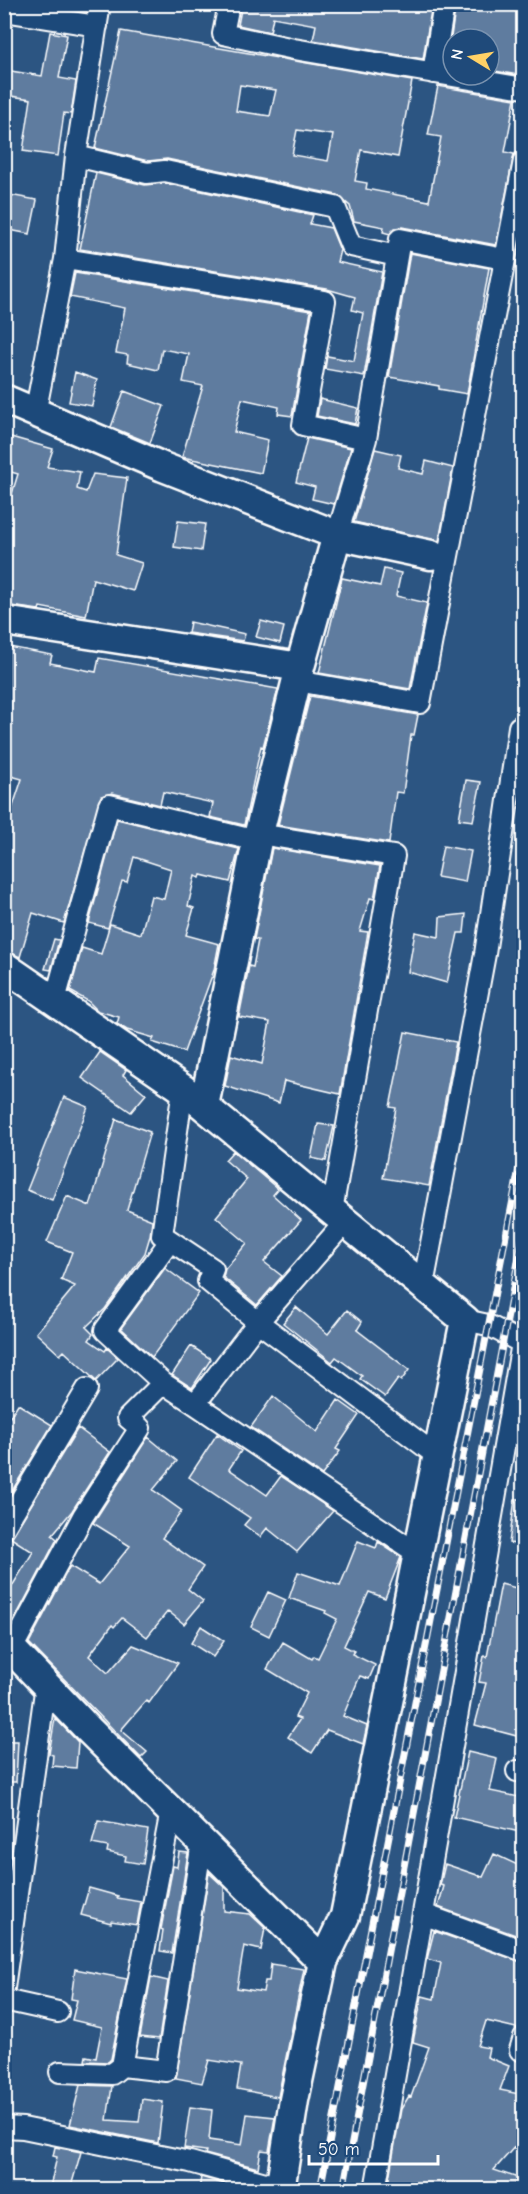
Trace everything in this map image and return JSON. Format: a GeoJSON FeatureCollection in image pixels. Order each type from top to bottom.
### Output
{"type":"FeatureCollection","features":[{"type":"Feature","properties":{"kind":"street"},"geometry":{"type":"LineString","coordinates":[[35,414],[65,259],[76,156],[100,4]]}},
{"type":"Feature","properties":{"kind":"street"},"geometry":{"type":"LineString","coordinates":[[229,4],[223,34],[524,88]]}},
{"type":"Feature","properties":{"kind":"street"},"geometry":{"type":"LineString","coordinates":[[434,73],[444,4]]}},
{"type":"Feature","properties":{"kind":"street"},"geometry":{"type":"LineString","coordinates":[[4,12],[97,26]]}},
{"type":"Feature","properties":{"kind":"street"},"geometry":{"type":"LineString","coordinates":[[76,156],[147,173],[165,171],[335,207],[351,246],[397,256]]}},
{"type":"Feature","properties":{"kind":"street"},"geometry":{"type":"LineString","coordinates":[[4,621],[298,674],[420,703],[439,558],[524,160]]}},
{"type":"Feature","properties":{"kind":"street"},"geometry":{"type":"LineString","coordinates":[[436,1455],[258,1322],[208,1281],[213,1269],[162,1236],[298,674],[366,439],[400,239],[504,259]]}},
{"type":"Feature","properties":{"kind":"street"},"geometry":{"type":"LineString","coordinates":[[65,259],[325,301],[303,425],[366,439]]}},
{"type":"Feature","properties":{"kind":"street"},"geometry":{"type":"LineString","coordinates":[[4,399],[35,414],[337,535],[439,558]]}},
{"type":"Feature","properties":{"kind":"street"},"geometry":{"type":"LineString","coordinates":[[423,1286],[485,954],[519,727]]}},
{"type":"Feature","properties":{"kind":"street"},"geometry":{"type":"LineString","coordinates":[[55,1000],[109,805],[258,837],[393,856],[339,1217],[195,1404]]}},
{"type":"Feature","properties":{"kind":"street"},"geometry":{"type":"LineString","coordinates":[[4,966],[194,1097],[465,1320],[488,1325],[523,1343],[375,2190]]}},
{"type":"Feature","properties":{"kind":"street"},"geometry":{"type":"LineString","coordinates":[[170,1240],[105,1330],[163,1383],[418,1554]]}},
{"type":"Feature","properties":{"kind":"street"},"geometry":{"type":"LineString","coordinates":[[4,2127],[23,2128],[190,2162],[280,2188],[322,1962],[345,1916],[465,1320]]}},
{"type":"Feature","properties":{"kind":"street"},"geometry":{"type":"LineString","coordinates":[[163,1383],[128,1418],[140,1428],[83,1515],[8,1645],[322,1962]]}},
{"type":"Feature","properties":{"kind":"street"},"geometry":{"type":"LineString","coordinates":[[4,1528],[87,1389]]}},
{"type":"Feature","properties":{"kind":"street"},"geometry":{"type":"LineString","coordinates":[[4,1988],[46,1684]]}},
{"type":"Feature","properties":{"kind":"street"},"geometry":{"type":"LineString","coordinates":[[60,2072],[112,2074],[122,2066],[171,1811]]}},
{"type":"Feature","properties":{"kind":"street"},"geometry":{"type":"LineString","coordinates":[[122,2066],[166,2071],[202,1842]]}},
{"type":"Feature","properties":{"kind":"street"},"geometry":{"type":"LineString","coordinates":[[423,1914],[524,1951]]}},
{"type":"Feature","properties":{"kind":"street"},"geometry":{"type":"LineString","coordinates":[[4,2000],[58,2012]]}},
{"type":"Feature","properties":{"kind":"building"},"geometry":{"type":"Polygon","coordinates":[[[242,4],[432,4],[423,59],[313,40],[316,25],[273,17],[270,32],[238,25],[242,4]]]}},
{"type":"Feature","properties":{"kind":"building"},"geometry":{"type":"Polygon","coordinates":[[[456,4],[524,4],[524,76],[501,72],[501,27],[452,27],[456,4]]]}},
{"type":"Feature","properties":{"kind":"building"},"geometry":{"type":"Polygon","coordinates":[[[121,31],[412,81],[398,157],[361,150],[355,181],[367,183],[366,189],[429,201],[441,137],[428,135],[438,86],[515,99],[505,152],[514,154],[496,245],[402,227],[395,228],[390,234],[383,232],[384,227],[354,221],[350,206],[337,195],[167,159],[148,161],[95,148],[121,31]],[[240,85],[236,111],[270,116],[276,90],[240,85]],[[297,130],[292,155],[328,161],[333,135],[297,130]]]}},
{"type":"Feature","properties":{"kind":"building"},"geometry":{"type":"Polygon","coordinates":[[[50,32],[67,35],[59,78],[76,81],[71,114],[64,113],[58,156],[23,151],[31,99],[4,95],[4,70],[42,76],[50,32]]]}},
{"type":"Feature","properties":{"kind":"building"},"geometry":{"type":"Polygon","coordinates":[[[96,173],[145,185],[164,183],[313,215],[310,224],[331,228],[340,250],[337,262],[382,272],[364,376],[325,369],[327,356],[354,361],[363,313],[352,310],[355,297],[327,289],[80,249],[96,173]]]}},
{"type":"Feature","properties":{"kind":"building"},"geometry":{"type":"Polygon","coordinates":[[[4,194],[37,200],[30,234],[4,229],[4,194]]]}},
{"type":"Feature","properties":{"kind":"building"},"geometry":{"type":"Polygon","coordinates":[[[410,253],[489,268],[467,394],[439,389],[439,386],[389,377],[410,253]]]}},
{"type":"Feature","properties":{"kind":"building"},"geometry":{"type":"Polygon","coordinates":[[[75,273],[311,311],[292,416],[278,414],[279,407],[242,399],[234,432],[268,440],[261,473],[182,457],[203,386],[183,382],[189,354],[162,349],[158,370],[127,363],[128,355],[116,353],[125,308],[70,297],[75,273]]]}},
{"type":"Feature","properties":{"kind":"building"},"geometry":{"type":"Polygon","coordinates":[[[75,372],[97,380],[92,406],[69,402],[75,372]]]}},
{"type":"Feature","properties":{"kind":"building"},"geometry":{"type":"Polygon","coordinates":[[[124,391],[164,406],[150,443],[111,427],[124,391]]]}},
{"type":"Feature","properties":{"kind":"building"},"geometry":{"type":"Polygon","coordinates":[[[320,399],[358,408],[355,424],[317,416],[320,399]]]}},
{"type":"Feature","properties":{"kind":"building"},"geometry":{"type":"Polygon","coordinates":[[[4,435],[53,449],[47,467],[80,472],[77,489],[86,492],[93,474],[127,478],[116,555],[142,563],[133,591],[93,579],[86,616],[40,607],[39,610],[4,605],[4,544],[10,500],[18,474],[4,470],[4,435]]]}},
{"type":"Feature","properties":{"kind":"building"},"geometry":{"type":"Polygon","coordinates":[[[307,438],[351,448],[334,504],[312,499],[315,487],[296,482],[307,438]]]}},
{"type":"Feature","properties":{"kind":"building"},"geometry":{"type":"Polygon","coordinates":[[[375,449],[401,455],[398,468],[423,474],[426,461],[453,468],[439,541],[354,522],[375,449]]]}},
{"type":"Feature","properties":{"kind":"building"},"geometry":{"type":"Polygon","coordinates":[[[178,521],[205,524],[201,551],[174,547],[178,521]]]}},
{"type":"Feature","properties":{"kind":"building"},"geometry":{"type":"Polygon","coordinates":[[[384,569],[401,573],[396,596],[427,603],[410,689],[319,673],[342,578],[380,586],[384,569]]]}},
{"type":"Feature","properties":{"kind":"building"},"geometry":{"type":"Polygon","coordinates":[[[261,621],[284,627],[280,643],[256,637],[261,621]]]}},
{"type":"Feature","properties":{"kind":"building"},"geometry":{"type":"Polygon","coordinates":[[[190,622],[245,634],[243,641],[188,633],[190,622]]]}},
{"type":"Feature","properties":{"kind":"building"},"geometry":{"type":"Polygon","coordinates":[[[4,646],[52,655],[50,663],[96,672],[99,658],[278,689],[263,747],[261,746],[244,825],[210,817],[213,803],[163,792],[160,805],[112,793],[101,796],[64,923],[33,913],[20,957],[4,950],[4,833],[22,779],[4,774],[4,646]]]}},
{"type":"Feature","properties":{"kind":"building"},"geometry":{"type":"Polygon","coordinates":[[[310,696],[418,715],[414,735],[411,735],[403,793],[396,792],[389,843],[278,825],[310,696]]]}},
{"type":"Feature","properties":{"kind":"building"},"geometry":{"type":"Polygon","coordinates":[[[466,780],[481,782],[473,821],[459,819],[466,780]]]}},
{"type":"Feature","properties":{"kind":"building"},"geometry":{"type":"Polygon","coordinates":[[[117,819],[239,849],[230,882],[201,875],[200,878],[195,876],[188,906],[194,908],[186,935],[219,944],[214,970],[184,1052],[152,1042],[154,1038],[127,1030],[117,1024],[119,1017],[98,1011],[88,1001],[70,991],[82,948],[101,954],[110,924],[141,934],[151,896],[164,899],[171,869],[134,857],[127,882],[122,881],[108,928],[89,923],[117,819]]]}},
{"type":"Feature","properties":{"kind":"building"},"geometry":{"type":"Polygon","coordinates":[[[443,846],[471,851],[465,882],[437,877],[443,846]]]}},
{"type":"Feature","properties":{"kind":"building"},"geometry":{"type":"Polygon","coordinates":[[[272,848],[380,866],[374,899],[370,898],[360,931],[368,932],[340,1094],[284,1081],[279,1103],[225,1086],[231,1055],[262,1064],[270,1022],[239,1017],[249,966],[253,967],[258,940],[254,939],[272,848]]]}},
{"type":"Feature","properties":{"kind":"building"},"geometry":{"type":"Polygon","coordinates":[[[466,914],[464,933],[458,933],[447,983],[408,972],[415,932],[439,937],[440,917],[466,914]]]}},
{"type":"Feature","properties":{"kind":"building"},"geometry":{"type":"Polygon","coordinates":[[[54,939],[59,940],[51,970],[45,969],[54,939]]]}},
{"type":"Feature","properties":{"kind":"building"},"geometry":{"type":"Polygon","coordinates":[[[405,1032],[456,1042],[429,1186],[383,1178],[396,1108],[390,1107],[405,1032]]]}},
{"type":"Feature","properties":{"kind":"building"},"geometry":{"type":"Polygon","coordinates":[[[100,1052],[126,1070],[123,1075],[146,1094],[131,1112],[82,1078],[100,1052]]]}},
{"type":"Feature","properties":{"kind":"building"},"geometry":{"type":"Polygon","coordinates":[[[64,1097],[88,1107],[52,1200],[27,1190],[64,1097]]]}},
{"type":"Feature","properties":{"kind":"building"},"geometry":{"type":"Polygon","coordinates":[[[116,1119],[150,1132],[127,1210],[152,1220],[145,1253],[105,1309],[86,1327],[93,1334],[89,1340],[105,1351],[107,1348],[118,1358],[96,1381],[64,1351],[60,1355],[36,1333],[75,1286],[61,1280],[72,1252],[47,1242],[67,1196],[90,1206],[116,1119]]]}},
{"type":"Feature","properties":{"kind":"building"},"geometry":{"type":"Polygon","coordinates":[[[318,1124],[334,1126],[326,1161],[311,1158],[318,1124]]]}},
{"type":"Feature","properties":{"kind":"building"},"geometry":{"type":"Polygon","coordinates":[[[233,1151],[278,1189],[273,1195],[301,1220],[264,1262],[282,1276],[257,1305],[223,1277],[225,1269],[247,1243],[216,1217],[247,1179],[225,1160],[233,1151]]]}},
{"type":"Feature","properties":{"kind":"building"},"geometry":{"type":"Polygon","coordinates":[[[165,1268],[199,1293],[152,1357],[121,1328],[165,1268]]]}},
{"type":"Feature","properties":{"kind":"building"},"geometry":{"type":"Polygon","coordinates":[[[296,1307],[328,1334],[347,1310],[362,1322],[357,1330],[409,1370],[401,1381],[398,1379],[385,1397],[360,1379],[362,1376],[336,1357],[332,1362],[283,1323],[296,1307]]]}},
{"type":"Feature","properties":{"kind":"building"},"geometry":{"type":"Polygon","coordinates":[[[191,1346],[211,1359],[192,1388],[172,1375],[191,1346]]]}},
{"type":"Feature","properties":{"kind":"building"},"geometry":{"type":"Polygon","coordinates":[[[273,1396],[317,1432],[338,1400],[359,1415],[336,1449],[340,1451],[322,1475],[251,1427],[273,1396]]]}},
{"type":"Feature","properties":{"kind":"building"},"geometry":{"type":"Polygon","coordinates":[[[18,1404],[52,1425],[4,1504],[4,1426],[18,1404]]]}},
{"type":"Feature","properties":{"kind":"building"},"geometry":{"type":"Polygon","coordinates":[[[78,1428],[110,1452],[72,1511],[52,1535],[57,1539],[11,1626],[4,1621],[4,1584],[11,1588],[33,1552],[11,1538],[78,1428]]]}},
{"type":"Feature","properties":{"kind":"building"},"geometry":{"type":"Polygon","coordinates":[[[217,1434],[241,1451],[229,1469],[267,1495],[281,1476],[333,1511],[297,1552],[267,1528],[260,1537],[244,1525],[250,1518],[189,1477],[217,1434]]]}},
{"type":"Feature","properties":{"kind":"building"},"geometry":{"type":"Polygon","coordinates":[[[148,1437],[177,1461],[153,1490],[182,1511],[162,1538],[203,1567],[188,1589],[203,1601],[184,1624],[168,1611],[147,1637],[122,1618],[114,1627],[112,1625],[89,1656],[108,1673],[133,1645],[178,1663],[149,1703],[146,1701],[121,1730],[147,1752],[141,1758],[29,1643],[70,1566],[99,1584],[130,1546],[93,1523],[148,1437]]]}},
{"type":"Feature","properties":{"kind":"building"},"geometry":{"type":"Polygon","coordinates":[[[515,1499],[524,1499],[524,1545],[509,1543],[515,1499]]]}},
{"type":"Feature","properties":{"kind":"building"},"geometry":{"type":"Polygon","coordinates":[[[358,1541],[376,1548],[378,1542],[401,1557],[385,1598],[369,1592],[344,1646],[354,1651],[352,1654],[375,1665],[369,1679],[360,1676],[343,1716],[367,1726],[363,1744],[327,1730],[312,1753],[288,1737],[300,1719],[295,1717],[307,1693],[267,1669],[283,1642],[312,1659],[314,1656],[318,1658],[337,1619],[325,1613],[326,1611],[289,1598],[298,1572],[340,1586],[358,1541]]]}},
{"type":"Feature","properties":{"kind":"building"},"geometry":{"type":"Polygon","coordinates":[[[501,1584],[524,1590],[524,1738],[475,1725],[486,1683],[479,1682],[484,1656],[487,1657],[501,1584]]]}},
{"type":"Feature","properties":{"kind":"building"},"geometry":{"type":"Polygon","coordinates":[[[268,1592],[286,1600],[269,1636],[251,1627],[268,1592]]]}},
{"type":"Feature","properties":{"kind":"building"},"geometry":{"type":"Polygon","coordinates":[[[201,1626],[224,1641],[213,1657],[191,1643],[201,1626]]]}},
{"type":"Feature","properties":{"kind":"building"},"geometry":{"type":"Polygon","coordinates":[[[55,1718],[78,1742],[76,1768],[52,1766],[53,1755],[49,1754],[55,1718]]]}},
{"type":"Feature","properties":{"kind":"building"},"geometry":{"type":"Polygon","coordinates":[[[4,1741],[18,1741],[16,1782],[4,1782],[4,1741]]]}},
{"type":"Feature","properties":{"kind":"building"},"geometry":{"type":"Polygon","coordinates":[[[468,1752],[497,1759],[490,1791],[524,1798],[524,1833],[454,1817],[468,1752]]]}},
{"type":"Feature","properties":{"kind":"building"},"geometry":{"type":"Polygon","coordinates":[[[98,1821],[148,1830],[143,1864],[125,1861],[126,1856],[107,1852],[108,1847],[92,1844],[98,1821]]]}},
{"type":"Feature","properties":{"kind":"building"},"geometry":{"type":"Polygon","coordinates":[[[179,1852],[188,1853],[172,1953],[160,1951],[163,1930],[161,1929],[173,1866],[177,1867],[179,1852]]]}},
{"type":"Feature","properties":{"kind":"building"},"geometry":{"type":"Polygon","coordinates":[[[494,1854],[524,1868],[524,1938],[438,1907],[444,1886],[440,1885],[445,1864],[483,1877],[494,1854]]]}},
{"type":"Feature","properties":{"kind":"building"},"geometry":{"type":"Polygon","coordinates":[[[209,1873],[224,1887],[224,1911],[250,1914],[265,1928],[261,1950],[244,1946],[237,1988],[263,1992],[265,1981],[269,1981],[271,1964],[304,1969],[278,2097],[237,2089],[241,2065],[209,2060],[202,2083],[176,2078],[209,1873]]]}},
{"type":"Feature","properties":{"kind":"building"},"geometry":{"type":"Polygon","coordinates":[[[89,1888],[118,1896],[117,1898],[141,1902],[137,1925],[111,1921],[111,1923],[81,1915],[89,1888]]]}},
{"type":"Feature","properties":{"kind":"building"},"geometry":{"type":"Polygon","coordinates":[[[434,1931],[524,1963],[524,2025],[516,2028],[486,2021],[478,2046],[489,2048],[487,2057],[509,2066],[500,2090],[524,2095],[524,2136],[494,2170],[524,2180],[524,2190],[387,2190],[401,2109],[409,2096],[411,2097],[429,2047],[413,2042],[422,1996],[434,1999],[441,1963],[427,1959],[434,1931]]]}},
{"type":"Feature","properties":{"kind":"building"},"geometry":{"type":"Polygon","coordinates":[[[75,1969],[127,1979],[111,2059],[108,2062],[85,2061],[86,2056],[96,2058],[102,2027],[72,2020],[77,2000],[71,1999],[75,1969]]]}},
{"type":"Feature","properties":{"kind":"building"},"geometry":{"type":"Polygon","coordinates":[[[151,1977],[168,1981],[159,2039],[140,2037],[151,1977]]]}},
{"type":"Feature","properties":{"kind":"building"},"geometry":{"type":"Polygon","coordinates":[[[80,2085],[112,2086],[107,2120],[139,2122],[142,2099],[163,2102],[158,2143],[70,2125],[80,2085]]]}},
{"type":"Feature","properties":{"kind":"building"},"geometry":{"type":"Polygon","coordinates":[[[190,2107],[212,2110],[209,2140],[242,2145],[247,2114],[275,2117],[269,2151],[261,2150],[258,2168],[205,2154],[206,2151],[184,2148],[190,2107]]]}},
{"type":"Feature","properties":{"kind":"building"},"geometry":{"type":"Polygon","coordinates":[[[55,2147],[81,2152],[70,2190],[50,2187],[57,2157],[53,2156],[55,2147]]]}},
{"type":"Feature","properties":{"kind":"building"},"geometry":{"type":"Polygon","coordinates":[[[201,2177],[244,2190],[199,2190],[201,2177]]]}},
{"type":"Feature","properties":{"kind":"railway"},"geometry":{"type":"LineString","coordinates":[[320,2190],[524,1143]]}},
{"type":"Feature","properties":{"kind":"railway"},"geometry":{"type":"LineString","coordinates":[[343,2190],[524,1230]]}}]}
